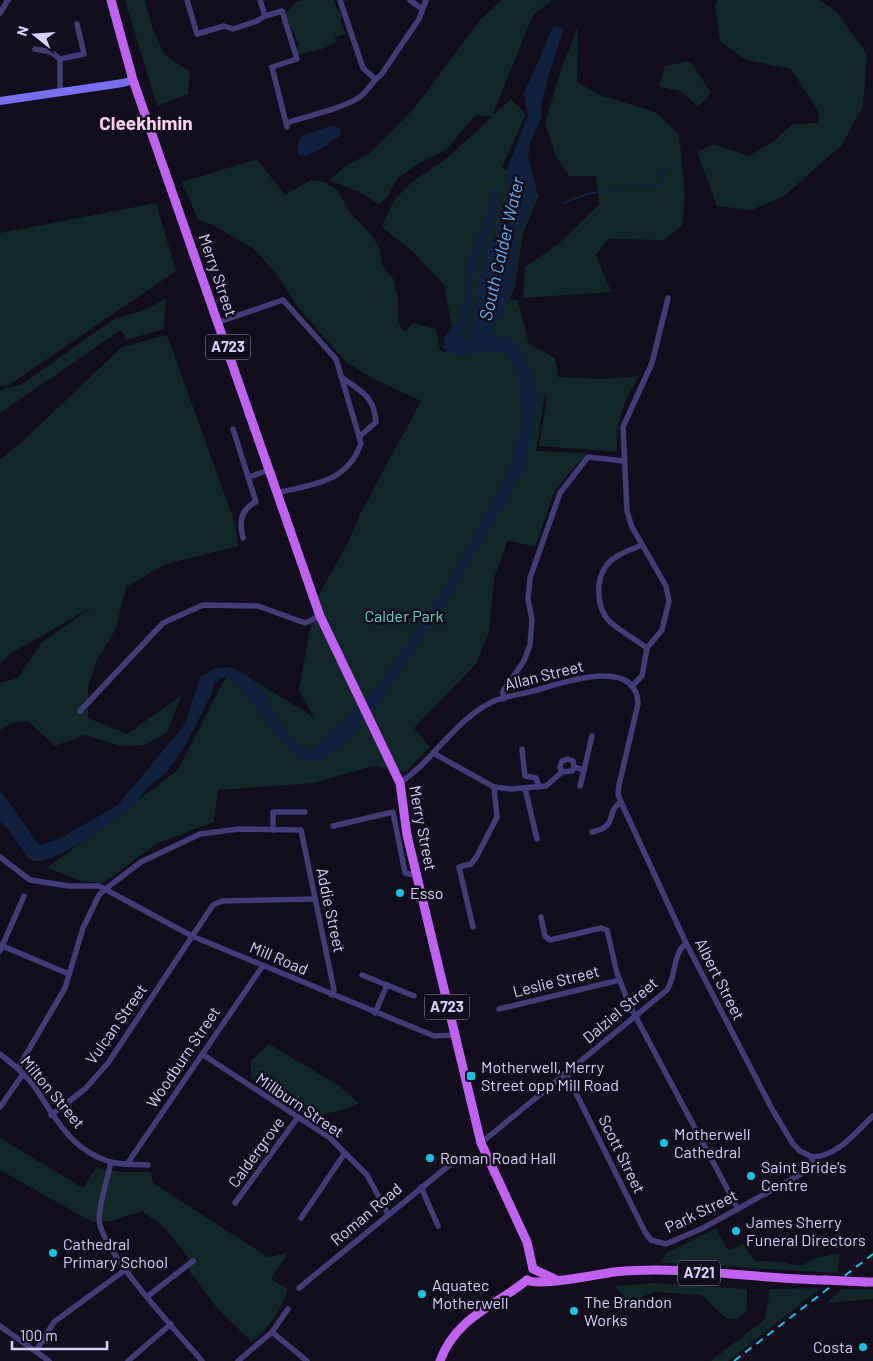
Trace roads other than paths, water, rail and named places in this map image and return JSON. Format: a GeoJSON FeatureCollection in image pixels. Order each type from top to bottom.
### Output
{"type":"FeatureCollection","features":[{"type":"Feature","properties":{"kind":"main road","name":"Merry Street"},"geometry":{"type":"LineString","coordinates":[[111,0],[133,80],[320,616],[400,783],[417,876],[481,1142],[527,1242],[536,1274]]}},
{"type":"Feature","properties":{"kind":"main road"},"geometry":{"type":"LineString","coordinates":[[0,101],[123,84],[133,80]]}},
{"type":"Feature","properties":{"kind":"main road","name":"A721"},"geometry":{"type":"LineString","coordinates":[[536,1274],[560,1281],[616,1272],[663,1271],[869,1282]]}},
{"type":"Feature","properties":{"kind":"main road"},"geometry":{"type":"LineString","coordinates":[[440,1361],[445,1348],[466,1322],[481,1310],[509,1294],[528,1280],[526,1273],[536,1274]]}},
{"type":"Feature","properties":{"kind":"street"},"geometry":{"type":"LineString","coordinates":[[0,13],[8,0]]}},
{"type":"Feature","properties":{"kind":"street"},"geometry":{"type":"LineString","coordinates":[[187,0],[197,34],[224,26],[233,29],[257,21],[264,16],[282,11],[297,59],[272,67],[287,125],[351,102],[370,88],[418,19],[426,0]]}},
{"type":"Feature","properties":{"kind":"street"},"geometry":{"type":"LineString","coordinates":[[260,0],[264,16]]}},
{"type":"Feature","properties":{"kind":"street"},"geometry":{"type":"LineString","coordinates":[[340,0],[362,68],[375,79]]}},
{"type":"Feature","properties":{"kind":"street"},"geometry":{"type":"LineString","coordinates":[[410,0],[422,9]]}},
{"type":"Feature","properties":{"kind":"street"},"geometry":{"type":"LineString","coordinates":[[35,49],[51,52],[60,59],[84,54],[77,24]]}},
{"type":"Feature","properties":{"kind":"street"},"geometry":{"type":"LineString","coordinates":[[60,59],[60,93]]}},
{"type":"Feature","properties":{"kind":"street"},"geometry":{"type":"LineString","coordinates":[[592,832],[605,829],[608,826],[615,806],[621,802],[618,794],[619,785],[638,704],[637,694],[632,686],[642,676],[647,648],[662,630],[669,601],[666,586],[632,527],[627,511],[624,461],[624,427],[652,363],[668,298]]}},
{"type":"Feature","properties":{"kind":"street"},"geometry":{"type":"LineString","coordinates":[[219,322],[283,300],[336,359],[361,443],[358,452],[349,466],[334,478],[277,493]]}},
{"type":"Feature","properties":{"kind":"street"},"geometry":{"type":"LineString","coordinates":[[341,377],[366,395],[375,407],[376,422],[359,437]]}},
{"type":"Feature","properties":{"kind":"street"},"geometry":{"type":"LineString","coordinates":[[233,430],[256,502],[250,504],[242,516],[239,526],[242,538]]}},
{"type":"Feature","properties":{"kind":"street"},"geometry":{"type":"LineString","coordinates":[[503,699],[503,691],[520,668],[530,645],[532,620],[528,599],[530,578],[560,493],[588,457],[624,461]]}},
{"type":"Feature","properties":{"kind":"street"},"geometry":{"type":"LineString","coordinates":[[249,477],[269,470]]}},
{"type":"Feature","properties":{"kind":"street"},"geometry":{"type":"LineString","coordinates":[[642,545],[623,553],[606,566],[600,583],[599,599],[605,615],[611,622],[647,648]]}},
{"type":"Feature","properties":{"kind":"street"},"geometry":{"type":"LineString","coordinates":[[80,711],[163,623],[203,605],[258,606],[305,623],[320,616]]}},
{"type":"Feature","properties":{"kind":"street","name":"Allan Street"},"geometry":{"type":"LineString","coordinates":[[400,783],[411,776],[463,724],[492,702],[594,676],[619,678],[632,686]]}},
{"type":"Feature","properties":{"kind":"street"},"geometry":{"type":"LineString","coordinates":[[580,786],[592,736]]}},
{"type":"Feature","properties":{"kind":"street"},"geometry":{"type":"LineString","coordinates":[[522,750],[525,776],[536,778],[539,787]]}},
{"type":"Feature","properties":{"kind":"street"},"geometry":{"type":"LineString","coordinates":[[433,753],[494,787],[539,787],[552,782],[562,772],[570,772],[574,767]]}},
{"type":"Feature","properties":{"kind":"street"},"geometry":{"type":"LineString","coordinates":[[562,772],[560,767],[564,760],[571,760],[574,767]]}},
{"type":"Feature","properties":{"kind":"street"},"geometry":{"type":"LineString","coordinates":[[574,767],[584,770]]}},
{"type":"Feature","properties":{"kind":"street"},"geometry":{"type":"LineString","coordinates":[[473,927],[459,868],[471,864],[477,856],[497,817],[494,787]]}},
{"type":"Feature","properties":{"kind":"street"},"geometry":{"type":"LineString","coordinates":[[525,788],[537,839]]}},
{"type":"Feature","properties":{"kind":"street","name":"Albert Street"},"geometry":{"type":"LineString","coordinates":[[621,802],[686,943],[777,1116],[794,1144],[812,1157]]}},
{"type":"Feature","properties":{"kind":"street"},"geometry":{"type":"LineString","coordinates":[[18,1068],[65,988],[82,928],[102,888],[141,862],[200,834],[239,829],[273,830],[273,812],[305,812]]}},
{"type":"Feature","properties":{"kind":"street"},"geometry":{"type":"LineString","coordinates":[[333,826],[393,812],[405,873],[417,876]]}},
{"type":"Feature","properties":{"kind":"street","name":"Addie Street"},"geometry":{"type":"LineString","coordinates":[[273,830],[300,830],[334,990],[332,995]]}},
{"type":"Feature","properties":{"kind":"street"},"geometry":{"type":"LineString","coordinates":[[0,857],[30,880],[69,886],[102,888]]}},
{"type":"Feature","properties":{"kind":"street","name":"Mill Road"},"geometry":{"type":"LineString","coordinates":[[102,888],[192,936],[262,966],[434,1036],[454,1035]]}},
{"type":"Feature","properties":{"kind":"street"},"geometry":{"type":"LineString","coordinates":[[24,896],[1,947],[69,974]]}},
{"type":"Feature","properties":{"kind":"street","name":"Vulcan Street"},"geometry":{"type":"LineString","coordinates":[[51,1115],[85,1089],[108,1063],[210,907],[218,902],[315,899]]}},
{"type":"Feature","properties":{"kind":"street"},"geometry":{"type":"LineString","coordinates":[[541,917],[545,936],[550,940],[605,928],[629,1004],[738,1209]]}},
{"type":"Feature","properties":{"kind":"street","name":"Dalziel Street"},"geometry":{"type":"LineString","coordinates":[[481,1142],[667,990],[671,983],[678,950],[686,943]]}},
{"type":"Feature","properties":{"kind":"street","name":"Woodburn Street"},"geometry":{"type":"LineString","coordinates":[[127,1164],[262,966]]}},
{"type":"Feature","properties":{"kind":"street"},"geometry":{"type":"LineString","coordinates":[[362,975],[414,996]]}},
{"type":"Feature","properties":{"kind":"street","name":"Leslie Street"},"geometry":{"type":"LineString","coordinates":[[499,1009],[620,980]]}},
{"type":"Feature","properties":{"kind":"street"},"geometry":{"type":"LineString","coordinates":[[375,1012],[387,985]]}},
{"type":"Feature","properties":{"kind":"street","name":"Milton Street"},"geometry":{"type":"LineString","coordinates":[[0,1054],[18,1068],[51,1115],[71,1138],[94,1154],[111,1162],[148,1165]]}},
{"type":"Feature","properties":{"kind":"street","name":"Millburn Street"},"geometry":{"type":"LineString","coordinates":[[202,1054],[330,1138],[367,1175],[388,1214]]}},
{"type":"Feature","properties":{"kind":"street","name":"Scott Street"},"geometry":{"type":"LineString","coordinates":[[566,1073],[645,1232],[651,1240],[658,1243]]}},
{"type":"Feature","properties":{"kind":"street"},"geometry":{"type":"LineString","coordinates":[[0,1107],[23,1074]]}},
{"type":"Feature","properties":{"kind":"street"},"geometry":{"type":"LineString","coordinates":[[812,1157],[827,1155],[835,1151],[873,1116]]}},
{"type":"Feature","properties":{"kind":"street","name":"Caldergrove"},"geometry":{"type":"LineString","coordinates":[[235,1203],[298,1117]]}},
{"type":"Feature","properties":{"kind":"street"},"geometry":{"type":"LineString","coordinates":[[301,1218],[345,1153]]}},
{"type":"Feature","properties":{"kind":"street","name":"Park Street"},"geometry":{"type":"LineString","coordinates":[[658,1243],[666,1244],[695,1231],[801,1174],[812,1163],[812,1157]]}},
{"type":"Feature","properties":{"kind":"street"},"geometry":{"type":"LineString","coordinates":[[111,1162],[99,1218],[102,1233],[125,1270],[202,1361]]}},
{"type":"Feature","properties":{"kind":"street","name":"Roman Road"},"geometry":{"type":"LineString","coordinates":[[299,1288],[452,1163]]}},
{"type":"Feature","properties":{"kind":"street"},"geometry":{"type":"LineString","coordinates":[[421,1187],[438,1226]]}},
{"type":"Feature","properties":{"kind":"street"},"geometry":{"type":"LineString","coordinates":[[148,1296],[193,1261]]}},
{"type":"Feature","properties":{"kind":"street"},"geometry":{"type":"LineString","coordinates":[[36,1351],[54,1322],[125,1270]]}},
{"type":"Feature","properties":{"kind":"street"},"geometry":{"type":"LineString","coordinates":[[238,1361],[272,1332],[288,1310]]}},
{"type":"Feature","properties":{"kind":"street"},"geometry":{"type":"LineString","coordinates":[[128,1361],[171,1324]]}},
{"type":"Feature","properties":{"kind":"street"},"geometry":{"type":"LineString","coordinates":[[0,1326],[49,1361]]}},
{"type":"Feature","properties":{"kind":"street"},"geometry":{"type":"LineString","coordinates":[[272,1332],[307,1361]]}},
{"type":"Feature","properties":{"kind":"water","name":"South Calder Water"},"geometry":{"type":"Polygon","coordinates":[[[554,25],[564,28],[541,106],[542,116],[530,142],[528,155],[537,192],[518,235],[513,288],[509,291],[503,313],[490,332],[497,337],[506,336],[517,344],[530,368],[539,395],[525,469],[451,595],[374,711],[370,697],[446,586],[506,475],[522,423],[517,371],[505,353],[493,351],[457,356],[443,348],[445,336],[459,320],[467,282],[468,260],[485,219],[492,188],[500,194],[494,218],[476,261],[467,324],[462,336],[467,341],[472,337],[469,330],[475,319],[479,283],[486,253],[503,215],[508,188],[507,169],[528,115],[524,93],[554,25]]]}},
{"type":"Feature","properties":{"kind":"water"},"geometry":{"type":"Polygon","coordinates":[[[331,126],[340,128],[341,135],[315,152],[304,156],[299,155],[297,145],[301,136],[331,126]]]}},
{"type":"Feature","properties":{"kind":"water"},"geometry":{"type":"Polygon","coordinates":[[[229,667],[247,675],[256,683],[290,735],[299,744],[310,750],[337,725],[353,715],[360,724],[358,729],[345,745],[336,751],[318,761],[307,761],[285,746],[247,695],[235,682],[225,676],[214,683],[212,693],[202,713],[175,760],[165,774],[140,797],[138,803],[86,840],[54,857],[41,861],[32,860],[28,857],[10,831],[0,822],[0,790],[39,845],[59,839],[118,805],[185,724],[200,677],[215,668],[229,667]]]}},
{"type":"Feature","properties":{"kind":"waterway"},"geometry":{"type":"LineString","coordinates":[[564,203],[587,194],[621,189],[633,185],[647,188],[661,184],[663,171],[674,166]]}},
{"type":"Feature","properties":{"kind":"waterway","name":"South Calder Water"},"geometry":{"type":"LineString","coordinates":[[344,729],[382,690]]}},
{"type":"Feature","properties":{"kind":"railway"},"geometry":{"type":"LineString","coordinates":[[734,1361],[873,1254]]}},
{"type":"Feature","properties":{"kind":"place","name":"Esso"},"geometry":{"type":"Point","coordinates":[400,893]}},
{"type":"Feature","properties":{"kind":"place","name":"Motherwell, Merry Street opp Mill Road"},"geometry":{"type":"Point","coordinates":[471,1076]}},
{"type":"Feature","properties":{"kind":"place","name":"Motherwell Cathedral"},"geometry":{"type":"Point","coordinates":[664,1143]}},
{"type":"Feature","properties":{"kind":"place","name":"Roman Road Hall"},"geometry":{"type":"Point","coordinates":[430,1158]}},
{"type":"Feature","properties":{"kind":"place","name":"Saint Bride's Centre"},"geometry":{"type":"Point","coordinates":[751,1176]}},
{"type":"Feature","properties":{"kind":"place","name":"James Sherry Funeral Directors"},"geometry":{"type":"Point","coordinates":[736,1231]}},
{"type":"Feature","properties":{"kind":"place","name":"Cathedral Primary School"},"geometry":{"type":"Point","coordinates":[53,1253]}},
{"type":"Feature","properties":{"kind":"place","name":"Aquatec Motherwell"},"geometry":{"type":"Point","coordinates":[422,1294]}},
{"type":"Feature","properties":{"kind":"place","name":"The Brandon Works"},"geometry":{"type":"Point","coordinates":[574,1311]}},
{"type":"Feature","properties":{"kind":"place","name":"Costa"},"geometry":{"type":"Point","coordinates":[863,1347]}},
{"type":"Feature","properties":{"kind":"district","name":"Cleekhimin"},"geometry":{"type":"Point","coordinates":[146,123]}},
{"type":"Feature","properties":{"kind":"park label","name":"Calder Park"},"geometry":{"type":"Point","coordinates":[404,616]}}]}
